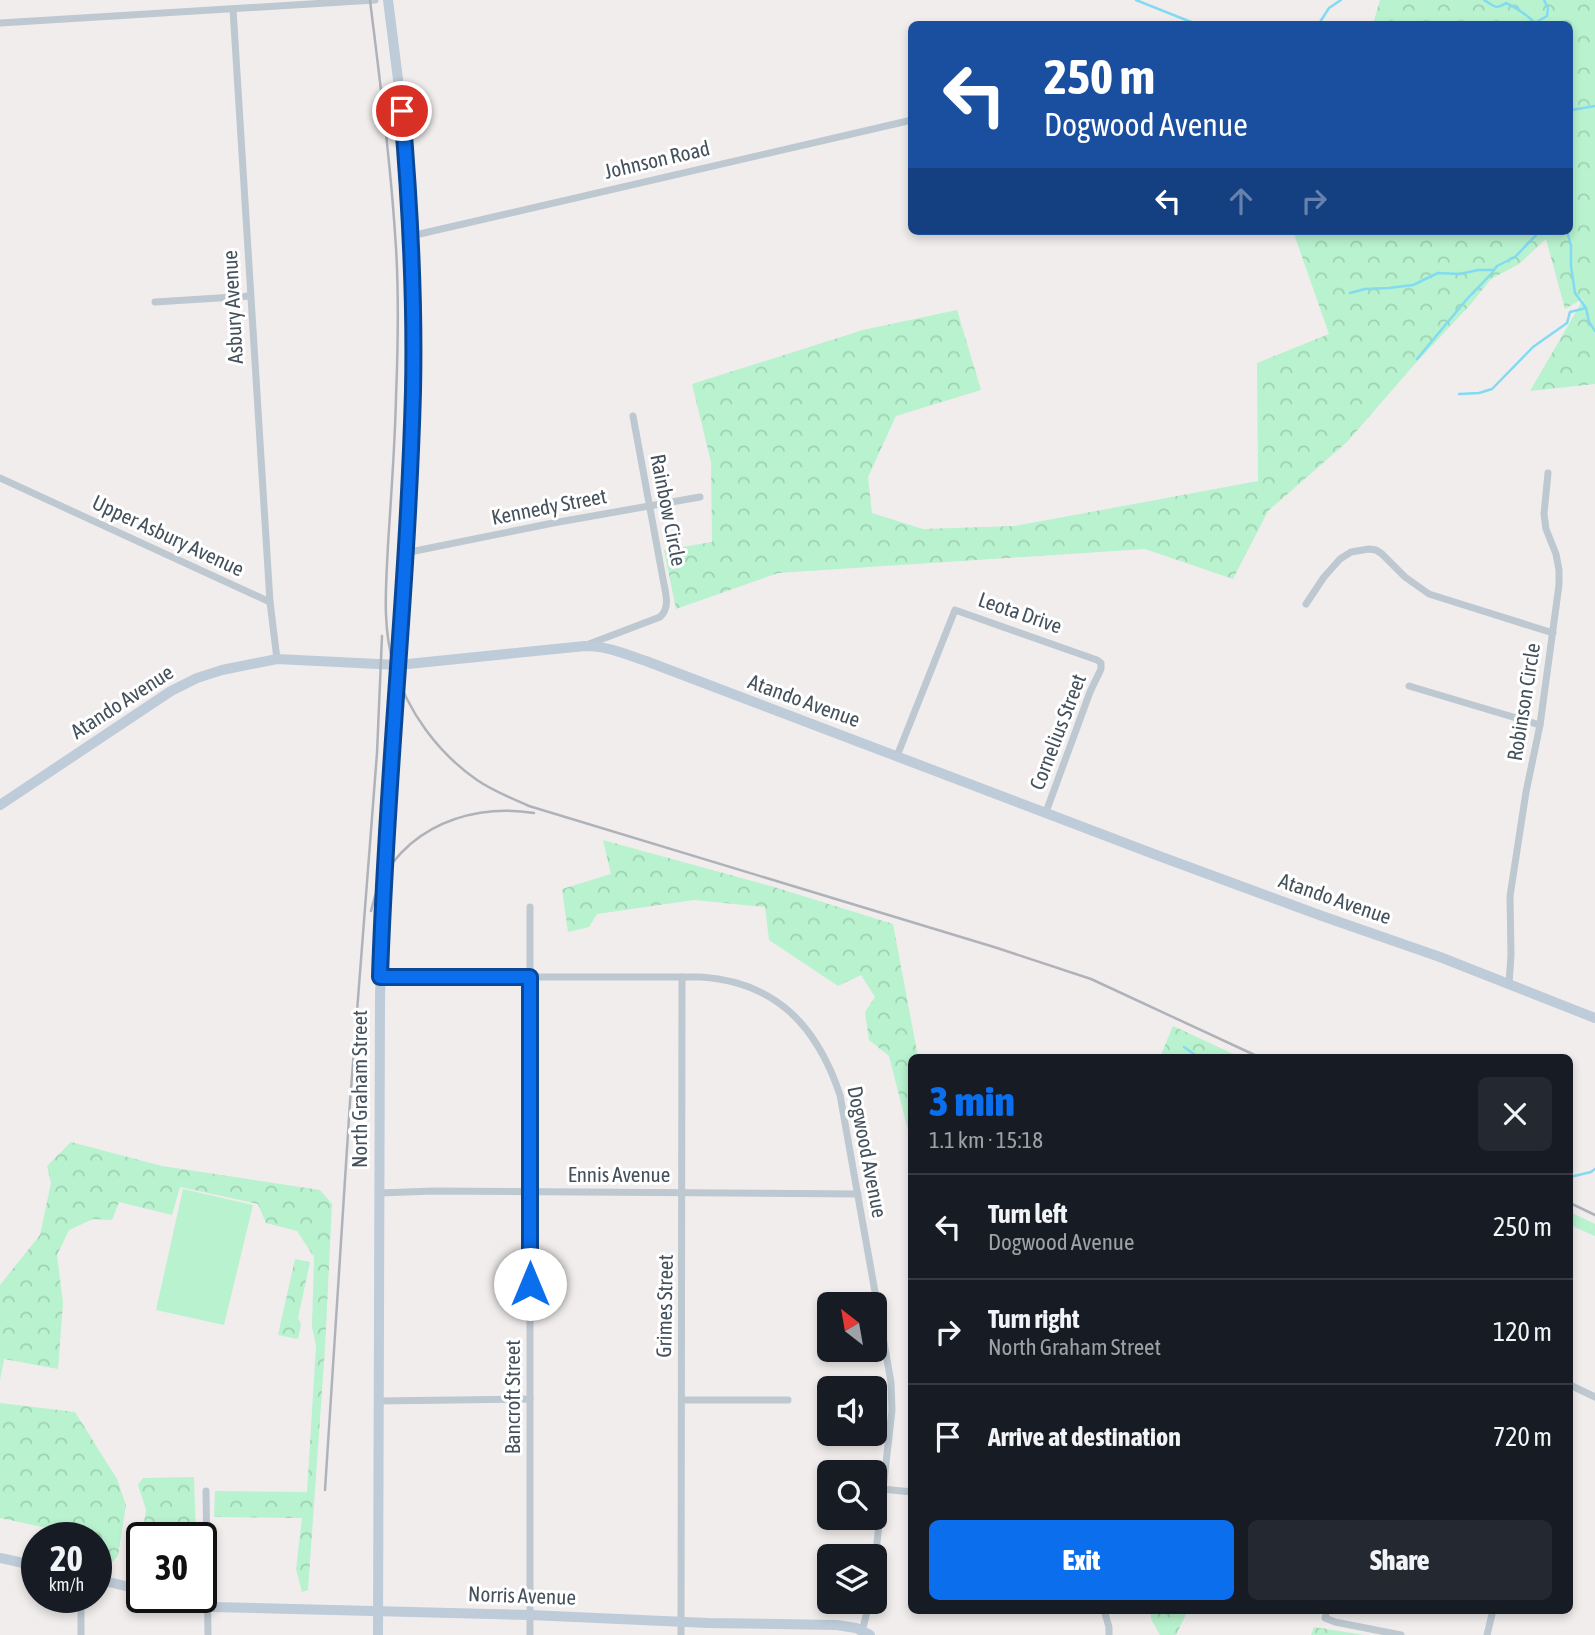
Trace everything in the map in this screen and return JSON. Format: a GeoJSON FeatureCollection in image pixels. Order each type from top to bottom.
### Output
{"type":"FeatureCollection","features":[{"type":"Feature","properties":{"kind":"main road","name":"North Graham Street"},"geometry":{"type":"LineString","coordinates":[[378,1635],[380,977],[413,391],[411,236],[402,111],[388,0]]}},
{"type":"Feature","properties":{"kind":"main road","name":"Atando Avenue"},"geometry":{"type":"LineString","coordinates":[[0,806],[171,691],[197,678],[222,670],[277,659],[398,665],[585,646],[610,649],[1297,907],[1440,957],[1595,1018]]}},
{"type":"Feature","properties":{"kind":"main road"},"geometry":{"type":"LineString","coordinates":[[0,1558],[21,1563]]}},
{"type":"Feature","properties":{"kind":"main road","name":"Norris Avenue"},"geometry":{"type":"LineString","coordinates":[[217,1606],[837,1625],[866,1633]]}},
{"type":"Feature","properties":{"kind":"street"},"geometry":{"type":"LineString","coordinates":[[0,23],[375,0]]}},
{"type":"Feature","properties":{"kind":"street","name":"Asbury Avenue"},"geometry":{"type":"LineString","coordinates":[[233,9],[270,602]]}},
{"type":"Feature","properties":{"kind":"street","name":"Johnson Road"},"geometry":{"type":"LineString","coordinates":[[411,236],[908,121]]}},
{"type":"Feature","properties":{"kind":"street"},"geometry":{"type":"LineString","coordinates":[[155,302],[250,296]]}},
{"type":"Feature","properties":{"kind":"street","name":"Rainbow Circle"},"geometry":{"type":"LineString","coordinates":[[585,646],[660,617],[666,611],[663,579],[633,416]]}},
{"type":"Feature","properties":{"kind":"street"},"geometry":{"type":"LineString","coordinates":[[1548,472],[1544,498],[1545,525],[1553,542],[1559,570],[1553,633]]}},
{"type":"Feature","properties":{"kind":"street","name":"Upper Asbury Avenue"},"geometry":{"type":"LineString","coordinates":[[0,478],[270,602]]}},
{"type":"Feature","properties":{"kind":"street","name":"Kennedy Street"},"geometry":{"type":"LineString","coordinates":[[405,553],[700,497]]}},
{"type":"Feature","properties":{"kind":"street","name":"Robinson Circle"},"geometry":{"type":"LineString","coordinates":[[1306,604],[1340,559],[1352,552],[1369,549],[1379,552],[1405,578],[1429,594],[1553,633],[1510,896],[1509,985]]}},
{"type":"Feature","properties":{"kind":"street"},"geometry":{"type":"LineString","coordinates":[[270,602],[277,659]]}},
{"type":"Feature","properties":{"kind":"street","name":"Leota Drive"},"geometry":{"type":"LineString","coordinates":[[897,756],[955,610],[1101,663]]}},
{"type":"Feature","properties":{"kind":"street","name":"Cornelius Street"},"geometry":{"type":"LineString","coordinates":[[1046,813],[1101,663]]}},
{"type":"Feature","properties":{"kind":"street"},"geometry":{"type":"LineString","coordinates":[[1409,686],[1540,725]]}},
{"type":"Feature","properties":{"kind":"street","name":"Bancroft Street"},"geometry":{"type":"LineString","coordinates":[[530,906],[530,1635]]}},
{"type":"Feature","properties":{"kind":"street","name":"Dogwood Avenue"},"geometry":{"type":"LineString","coordinates":[[380,977],[720,978],[755,988],[776,1000],[799,1020],[823,1053],[834,1076],[844,1114],[892,1386],[886,1460]]}},
{"type":"Feature","properties":{"kind":"street","name":"Grimes Street"},"geometry":{"type":"LineString","coordinates":[[681,1635],[682,977]]}},
{"type":"Feature","properties":{"kind":"street","name":"Ennis Avenue"},"geometry":{"type":"LineString","coordinates":[[379,1193],[434,1191],[858,1194]]}},
{"type":"Feature","properties":{"kind":"street"},"geometry":{"type":"LineString","coordinates":[[1573,1386],[1595,1397]]}},
{"type":"Feature","properties":{"kind":"street"},"geometry":{"type":"LineString","coordinates":[[379,1401],[530,1399]]}},
{"type":"Feature","properties":{"kind":"street"},"geometry":{"type":"LineString","coordinates":[[682,1400],[788,1400]]}},
{"type":"Feature","properties":{"kind":"street"},"geometry":{"type":"LineString","coordinates":[[887,1489],[908,1492]]}},
{"type":"Feature","properties":{"kind":"street"},"geometry":{"type":"LineString","coordinates":[[206,1491],[206,1522]]}},
{"type":"Feature","properties":{"kind":"street"},"geometry":{"type":"LineString","coordinates":[[81,1613],[81,1635]]}},
{"type":"Feature","properties":{"kind":"street"},"geometry":{"type":"LineString","coordinates":[[207,1613],[208,1635]]}},
{"type":"Feature","properties":{"kind":"street"},"geometry":{"type":"LineString","coordinates":[[866,1633],[868,1614]]}},
{"type":"Feature","properties":{"kind":"street"},"geometry":{"type":"LineString","coordinates":[[1105,1614],[1109,1635]]}},
{"type":"Feature","properties":{"kind":"street"},"geometry":{"type":"LineString","coordinates":[[1326,1614],[1401,1635]]}},
{"type":"Feature","properties":{"kind":"street"},"geometry":{"type":"LineString","coordinates":[[1487,1635],[1492,1614]]}},
{"type":"Feature","properties":{"kind":"green space"},"geometry":{"type":"Polygon","coordinates":[[[1380,0],[1595,0],[1595,384],[1530,391],[1584,298],[1565,309],[1546,239],[1519,264],[1491,279],[1347,442],[1268,511],[1233,579],[1145,549],[778,573],[676,609],[664,550],[712,542],[711,462],[692,384],[863,330],[957,310],[981,390],[896,416],[868,477],[872,513],[923,529],[1015,526],[1258,481],[1257,363],[1329,334],[1294,235],[1573,235],[1573,21],[1374,21],[1380,0]]]}},
{"type":"Feature","properties":{"kind":"green space"},"geometry":{"type":"Polygon","coordinates":[[[603,840],[774,887],[893,924],[917,1054],[908,1054],[908,1130],[889,1056],[869,1040],[865,1012],[875,997],[861,975],[838,986],[769,940],[765,907],[694,900],[597,914],[589,927],[568,932],[562,889],[611,874],[603,840]]]}},
{"type":"Feature","properties":{"kind":"green space"},"geometry":{"type":"Polygon","coordinates":[[[1173,1026],[1234,1054],[1161,1054],[1173,1026]]]}},
{"type":"Feature","properties":{"kind":"green space"},"geometry":{"type":"Polygon","coordinates":[[[71,1142],[162,1166],[320,1190],[332,1204],[308,1590],[302,1592],[296,1569],[302,1518],[214,1517],[215,1491],[307,1492],[316,1346],[312,1327],[314,1257],[297,1231],[266,1223],[258,1204],[180,1187],[172,1215],[119,1202],[112,1220],[93,1219],[69,1230],[57,1255],[63,1303],[58,1369],[4,1359],[0,1380],[0,1285],[40,1235],[51,1183],[47,1166],[71,1142]]]}},
{"type":"Feature","properties":{"kind":"green space"},"geometry":{"type":"Polygon","coordinates":[[[183,1189],[253,1205],[224,1325],[156,1310],[183,1189]]]}},
{"type":"Feature","properties":{"kind":"green space"},"geometry":{"type":"Polygon","coordinates":[[[1573,1213],[1595,1224],[1595,1236],[1573,1226],[1573,1213]]]}},
{"type":"Feature","properties":{"kind":"green space"},"geometry":{"type":"Polygon","coordinates":[[[295,1259],[310,1262],[298,1318],[301,1324],[298,1339],[278,1335],[295,1259]]]}},
{"type":"Feature","properties":{"kind":"green space"},"geometry":{"type":"Polygon","coordinates":[[[0,1403],[75,1412],[117,1479],[126,1505],[118,1556],[112,1562],[112,1522],[21,1522],[0,1518],[0,1403]]]}},
{"type":"Feature","properties":{"kind":"green space"},"geometry":{"type":"Polygon","coordinates":[[[194,1477],[195,1522],[144,1522],[146,1510],[138,1485],[143,1478],[194,1477]]]}},
{"type":"Feature","properties":{"kind":"green space"},"geometry":{"type":"Polygon","coordinates":[[[1150,1614],[1186,1614],[1176,1635],[1160,1635],[1150,1614]]]}},
{"type":"Feature","properties":{"kind":"green space"},"geometry":{"type":"Polygon","coordinates":[[[1314,1627],[1364,1635],[1311,1635],[1314,1627]]]}},
{"type":"Feature","properties":{"kind":"waterway"},"geometry":{"type":"LineString","coordinates":[[1136,0],[1188,21]]}},
{"type":"Feature","properties":{"kind":"waterway"},"geometry":{"type":"LineString","coordinates":[[1321,21],[1329,8],[1341,0]]}},
{"type":"Feature","properties":{"kind":"waterway"},"geometry":{"type":"LineString","coordinates":[[1484,0],[1497,7],[1506,3],[1532,21]]}},
{"type":"Feature","properties":{"kind":"waterway"},"geometry":{"type":"LineString","coordinates":[[1538,21],[1547,16],[1548,8],[1544,0]]}},
{"type":"Feature","properties":{"kind":"waterway"},"geometry":{"type":"LineString","coordinates":[[1573,110],[1595,106]]}},
{"type":"Feature","properties":{"kind":"waterway"},"geometry":{"type":"LineString","coordinates":[[1350,293],[1413,285],[1438,273],[1460,274],[1494,270],[1515,257],[1536,235]]}},
{"type":"Feature","properties":{"kind":"waterway"},"geometry":{"type":"LineString","coordinates":[[1568,235],[1575,293],[1586,308],[1589,322],[1595,331]]}},
{"type":"Feature","properties":{"kind":"waterway"},"geometry":{"type":"LineString","coordinates":[[1417,359],[1493,272]]}},
{"type":"Feature","properties":{"kind":"waterway"},"geometry":{"type":"LineString","coordinates":[[1459,394],[1492,389],[1533,347],[1567,323],[1570,312],[1586,308]]}},
{"type":"Feature","properties":{"kind":"waterway"},"geometry":{"type":"LineString","coordinates":[[1184,1047],[1194,1054]]}},
{"type":"Feature","properties":{"kind":"waterway"},"geometry":{"type":"LineString","coordinates":[[1573,1176],[1595,1169]]}},
{"type":"Feature","properties":{"kind":"railway"},"geometry":{"type":"LineString","coordinates":[[370,0],[385,124],[398,285],[386,621],[390,651],[400,683],[416,715],[437,744],[477,780],[529,806],[1091,979],[1253,1054]]}},
{"type":"Feature","properties":{"kind":"railway"},"geometry":{"type":"LineString","coordinates":[[325,1490],[350,1102],[377,753],[382,636]]}},
{"type":"Feature","properties":{"kind":"railway"},"geometry":{"type":"LineString","coordinates":[[371,911],[380,885],[393,862],[411,844],[432,829],[455,819],[480,813],[534,813]]}},
{"type":"Feature","properties":{"kind":"railway"},"geometry":{"type":"LineString","coordinates":[[1573,1204],[1595,1215]]}},
{"type":"Feature","properties":{"kind":"route"},"geometry":{"type":"LineString","coordinates":[[402,111],[413,275],[413,391],[380,977],[530,977],[530,1284]]}}]}
